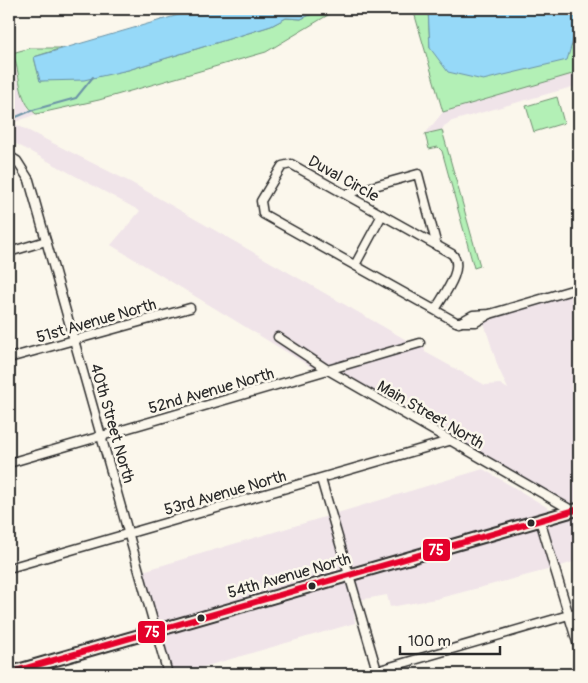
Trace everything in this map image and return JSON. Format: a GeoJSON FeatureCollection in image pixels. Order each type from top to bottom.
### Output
{"type":"FeatureCollection","features":[{"type":"Feature","properties":{"kind":"main road","name":"54th Avenue North"},"geometry":{"type":"LineString","coordinates":[[9,673],[576,510]]}},
{"type":"Feature","properties":{"kind":"street","name":"40th Street North"},"geometry":{"type":"LineString","coordinates":[[9,156],[17,161],[29,180],[168,674]]}},
{"type":"Feature","properties":{"kind":"street","name":"Duval Circle"},"geometry":{"type":"LineString","coordinates":[[435,310],[456,268],[455,257],[291,164],[286,164],[278,171],[262,201],[261,209],[265,215],[435,310],[458,322],[476,322],[490,314],[579,288]]}},
{"type":"Feature","properties":{"kind":"street"},"geometry":{"type":"LineString","coordinates":[[346,194],[418,174],[437,246]]}},
{"type":"Feature","properties":{"kind":"street"},"geometry":{"type":"LineString","coordinates":[[355,265],[382,215]]}},
{"type":"Feature","properties":{"kind":"street"},"geometry":{"type":"LineString","coordinates":[[9,252],[46,241]]}},
{"type":"Feature","properties":{"kind":"street","name":"51st Avenue North"},"geometry":{"type":"LineString","coordinates":[[9,358],[190,308]]}},
{"type":"Feature","properties":{"kind":"street","name":"Main Street North"},"geometry":{"type":"LineString","coordinates":[[278,337],[328,370],[449,441],[576,510]]}},
{"type":"Feature","properties":{"kind":"street","name":"52nd Avenue North"},"geometry":{"type":"LineString","coordinates":[[9,463],[420,343]]}},
{"type":"Feature","properties":{"kind":"street","name":"53rd Avenue North"},"geometry":{"type":"LineString","coordinates":[[9,568],[449,441]]}},
{"type":"Feature","properties":{"kind":"street"},"geometry":{"type":"LineString","coordinates":[[321,479],[378,673]]}},
{"type":"Feature","properties":{"kind":"street"},"geometry":{"type":"LineString","coordinates":[[540,520],[579,649]]}},
{"type":"Feature","properties":{"kind":"street"},"geometry":{"type":"LineString","coordinates":[[366,674],[378,673],[579,612]]}},
{"type":"Feature","properties":{"kind":"shaded area"},"geometry":{"type":"Polygon","coordinates":[[[9,52],[13,53],[19,84],[28,108],[36,114],[13,123],[132,183],[410,342],[328,366],[276,332],[273,339],[319,369],[316,370],[111,245],[140,211],[9,140],[9,52]]]}},
{"type":"Feature","properties":{"kind":"shaded area"},"geometry":{"type":"Polygon","coordinates":[[[579,72],[579,85],[452,121],[444,126],[442,130],[425,134],[443,112],[579,72]]]}},
{"type":"Feature","properties":{"kind":"shaded area"},"geometry":{"type":"Polygon","coordinates":[[[579,293],[579,505],[574,507],[337,372],[424,346],[425,352],[485,385],[500,384],[508,389],[498,367],[484,323],[493,317],[579,293]]]}},
{"type":"Feature","properties":{"kind":"shaded area"},"geometry":{"type":"Polygon","coordinates":[[[483,469],[555,512],[351,570],[334,514],[483,469]]]}},
{"type":"Feature","properties":{"kind":"shaded area"},"geometry":{"type":"Polygon","coordinates":[[[579,513],[579,560],[558,567],[545,523],[579,513]]]}},
{"type":"Feature","properties":{"kind":"shaded area"},"geometry":{"type":"Polygon","coordinates":[[[328,516],[344,572],[157,625],[143,571],[328,516]]]}},
{"type":"Feature","properties":{"kind":"shaded area"},"geometry":{"type":"Polygon","coordinates":[[[538,525],[551,569],[436,599],[390,607],[387,595],[359,600],[353,578],[538,525]]]}},
{"type":"Feature","properties":{"kind":"shaded area"},"geometry":{"type":"Polygon","coordinates":[[[346,579],[353,601],[355,623],[179,674],[172,674],[159,633],[346,579]]]}},
{"type":"Feature","properties":{"kind":"green space"},"geometry":{"type":"Polygon","coordinates":[[[323,9],[338,9],[266,52],[99,100],[36,114],[25,101],[12,53],[30,48],[62,48],[34,57],[40,81],[107,74],[128,70],[271,26],[286,18],[301,19],[323,9]]]}},
{"type":"Feature","properties":{"kind":"green space"},"geometry":{"type":"Polygon","coordinates":[[[413,9],[428,9],[430,48],[573,46],[579,21],[579,72],[443,112],[413,9]]]}},
{"type":"Feature","properties":{"kind":"green space"},"geometry":{"type":"Polygon","coordinates":[[[557,97],[564,123],[534,132],[526,106],[557,97]]]}},
{"type":"Feature","properties":{"kind":"green space"},"geometry":{"type":"Polygon","coordinates":[[[442,130],[480,266],[474,268],[442,151],[438,147],[429,149],[425,134],[442,130]]]}},
{"type":"Feature","properties":{"kind":"water"},"geometry":{"type":"Polygon","coordinates":[[[199,9],[323,9],[301,19],[286,18],[271,26],[128,70],[84,80],[40,81],[34,57],[199,9]]]}},
{"type":"Feature","properties":{"kind":"water"},"geometry":{"type":"Polygon","coordinates":[[[428,9],[579,9],[579,21],[567,60],[483,80],[448,72],[430,48],[428,9]]]}},
{"type":"Feature","properties":{"kind":"waterway"},"geometry":{"type":"LineString","coordinates":[[9,120],[33,110],[76,98],[93,77]]}},
{"type":"Feature","properties":{"kind":"transit line","name":"75"},"geometry":{"type":"LineString","coordinates":[[9,673],[579,509]]}}]}
